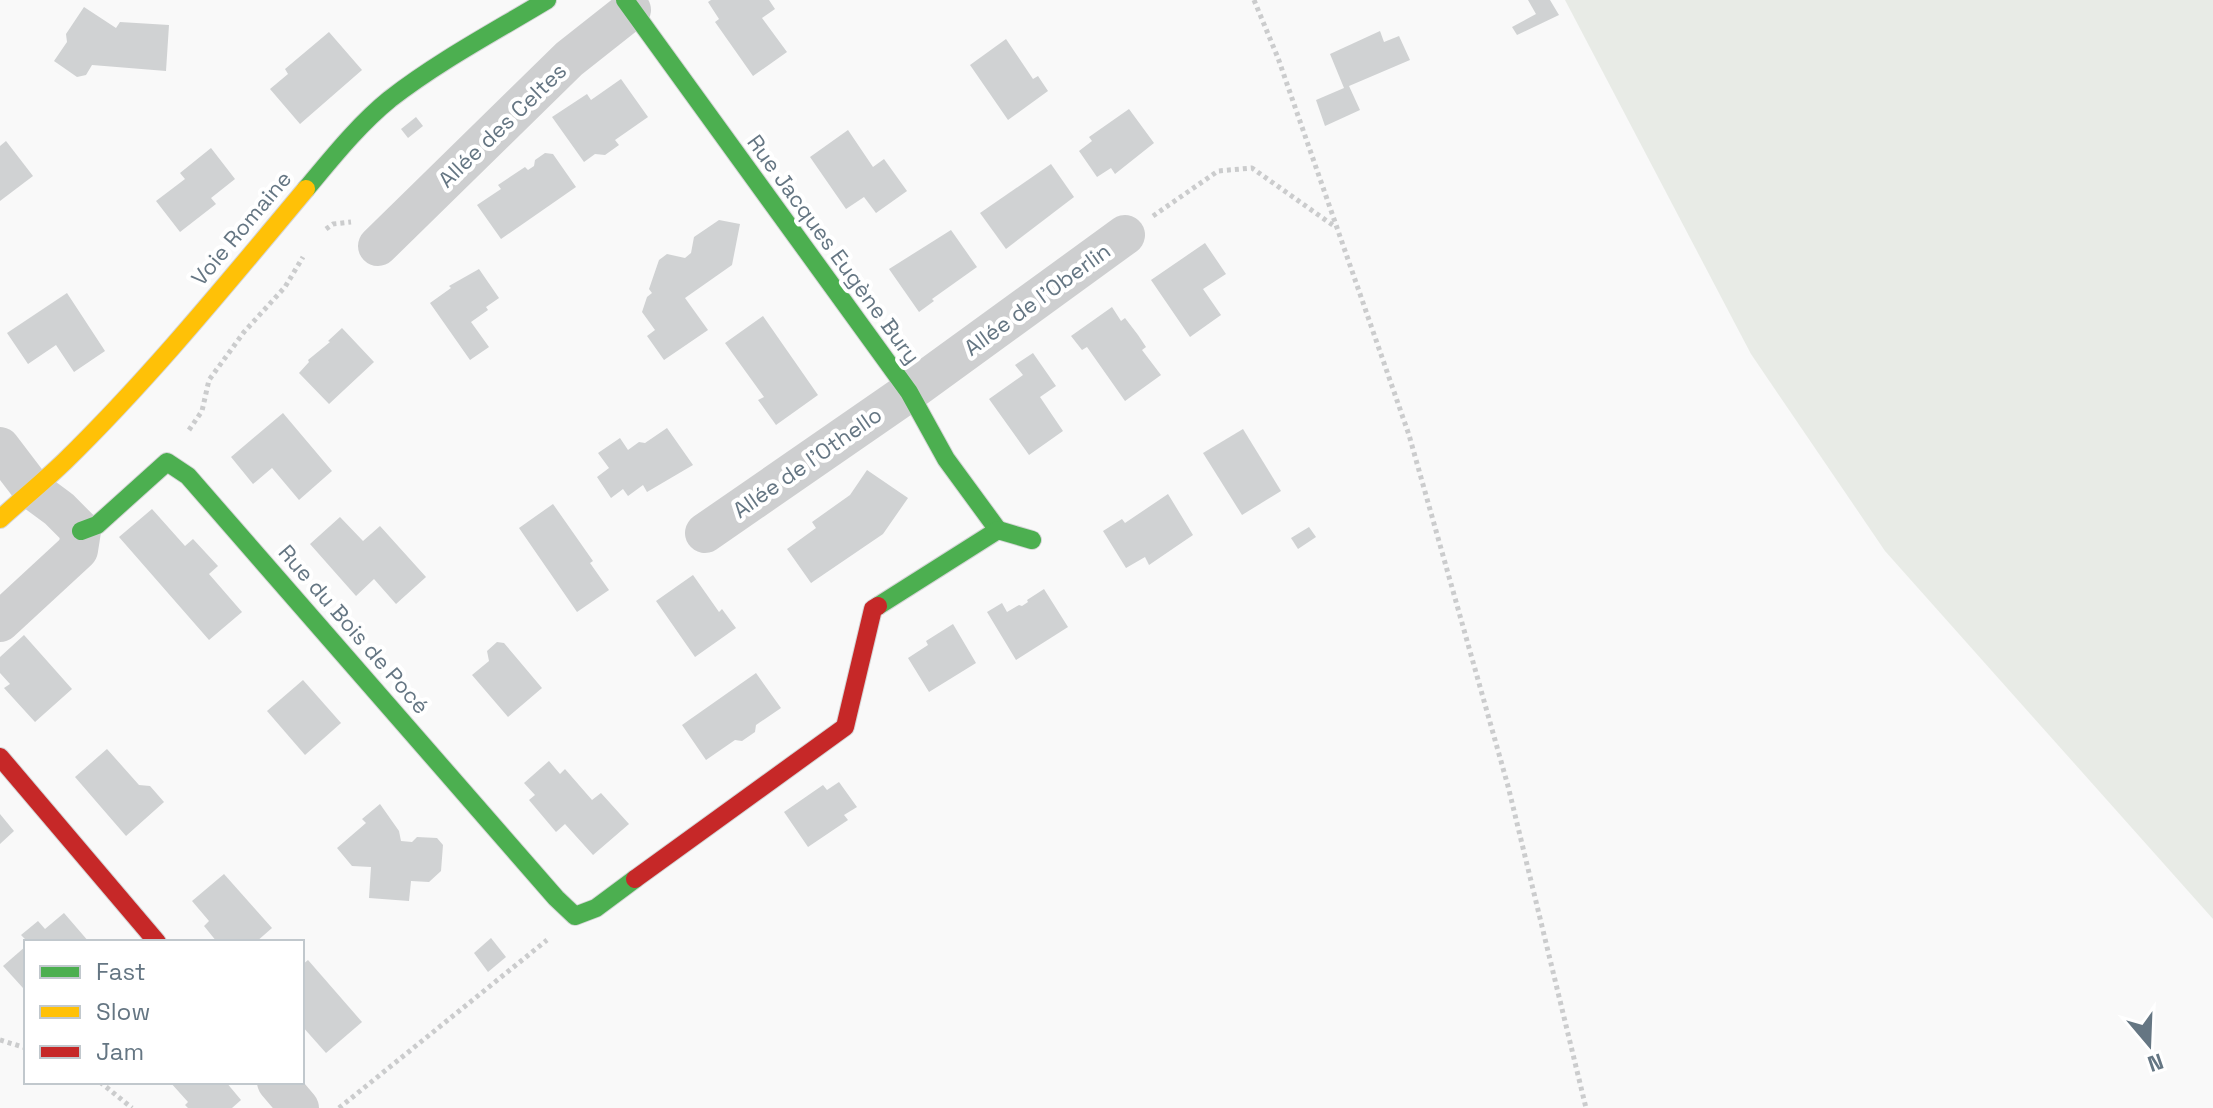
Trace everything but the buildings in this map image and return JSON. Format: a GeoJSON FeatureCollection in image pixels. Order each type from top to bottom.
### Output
{"type":"FeatureCollection","features":[{"type":"Feature","properties":{"kind":"street","name":"Voie Romaine"},"geometry":{"type":"LineString","coordinates":[[0,519],[63,463],[135,387],[214,299],[344,143],[377,111],[440,64],[547,0]]}},
{"type":"Feature","properties":{"kind":"street","name":"Allée des Celtes"},"geometry":{"type":"LineString","coordinates":[[378,246],[628,5]]}},
{"type":"Feature","properties":{"kind":"street","name":"Rue Jacques Eugène Bury"},"geometry":{"type":"LineString","coordinates":[[628,5],[909,392],[946,459],[998,530]]}},
{"type":"Feature","properties":{"kind":"street","name":"Allée de l'Oberlin"},"geometry":{"type":"LineString","coordinates":[[909,392],[1125,235]]}},
{"type":"Feature","properties":{"kind":"street","name":"Allée de l'Othello"},"geometry":{"type":"LineString","coordinates":[[705,533],[909,392]]}},
{"type":"Feature","properties":{"kind":"street"},"geometry":{"type":"LineString","coordinates":[[0,447],[32,489],[81,531]]}},
{"type":"Feature","properties":{"kind":"street"},"geometry":{"type":"LineString","coordinates":[[81,531],[97,525],[167,462]]}},
{"type":"Feature","properties":{"kind":"street","name":"Rue du Bois de Pocé"},"geometry":{"type":"LineString","coordinates":[[167,462],[188,476],[575,916]]}},
{"type":"Feature","properties":{"kind":"street"},"geometry":{"type":"LineString","coordinates":[[575,916],[596,908],[845,727],[873,609],[998,530],[1032,540]]}},
{"type":"Feature","properties":{"kind":"street"},"geometry":{"type":"LineString","coordinates":[[0,622],[78,550],[81,531]]}},
{"type":"Feature","properties":{"kind":"street"},"geometry":{"type":"LineString","coordinates":[[0,757],[155,940]]}},
{"type":"Feature","properties":{"kind":"street"},"geometry":{"type":"LineString","coordinates":[[279,1084],[299,1108]]}},
{"type":"Feature","properties":{"kind":"path"},"geometry":{"type":"LineString","coordinates":[[1254,0],[1278,58],[1413,451],[1508,786],[1586,1108]]}},
{"type":"Feature","properties":{"kind":"path"},"geometry":{"type":"LineString","coordinates":[[1125,235],[1218,171],[1252,168],[1336,227]]}},
{"type":"Feature","properties":{"kind":"path"},"geometry":{"type":"LineString","coordinates":[[316,236],[333,224],[351,222],[362,228],[378,246]]}},
{"type":"Feature","properties":{"kind":"path"},"geometry":{"type":"LineString","coordinates":[[167,462],[202,411],[209,380],[244,332],[285,287],[308,248]]}},
{"type":"Feature","properties":{"kind":"path"},"geometry":{"type":"LineString","coordinates":[[339,1108],[575,916]]}},
{"type":"Feature","properties":{"kind":"path"},"geometry":{"type":"LineString","coordinates":[[0,1040],[24,1047]]}},
{"type":"Feature","properties":{"kind":"path"},"geometry":{"type":"LineString","coordinates":[[102,1084],[132,1108]]}},
{"type":"Feature","properties":{"kind":"shaded area"},"geometry":{"type":"Polygon","coordinates":[[[1565,0],[2213,0],[2213,919],[1885,551],[1751,354],[1565,0]]]}},
{"type":"Feature","properties":{"kind":"traffic: fast"},"geometry":{"type":"LineString","coordinates":[[306,189],[356,131],[390,99],[447,59],[547,0]]}},
{"type":"Feature","properties":{"kind":"traffic: fast"},"geometry":{"type":"LineString","coordinates":[[625,0],[909,392],[946,459],[998,530]]}},
{"type":"Feature","properties":{"kind":"traffic: fast"},"geometry":{"type":"LineString","coordinates":[[81,531],[97,525],[167,462],[188,476],[575,916],[596,908],[635,879]]}},
{"type":"Feature","properties":{"kind":"traffic: fast"},"geometry":{"type":"LineString","coordinates":[[878,606],[998,530],[1032,540]]}},
{"type":"Feature","properties":{"kind":"traffic: slow"},"geometry":{"type":"LineString","coordinates":[[0,519],[64,462],[128,397],[306,189]]}},
{"type":"Feature","properties":{"kind":"traffic: jam"},"geometry":{"type":"LineString","coordinates":[[635,879],[845,727],[873,609],[878,606]]}},
{"type":"Feature","properties":{"kind":"traffic: jam"},"geometry":{"type":"LineString","coordinates":[[0,757],[155,940]]}}]}
